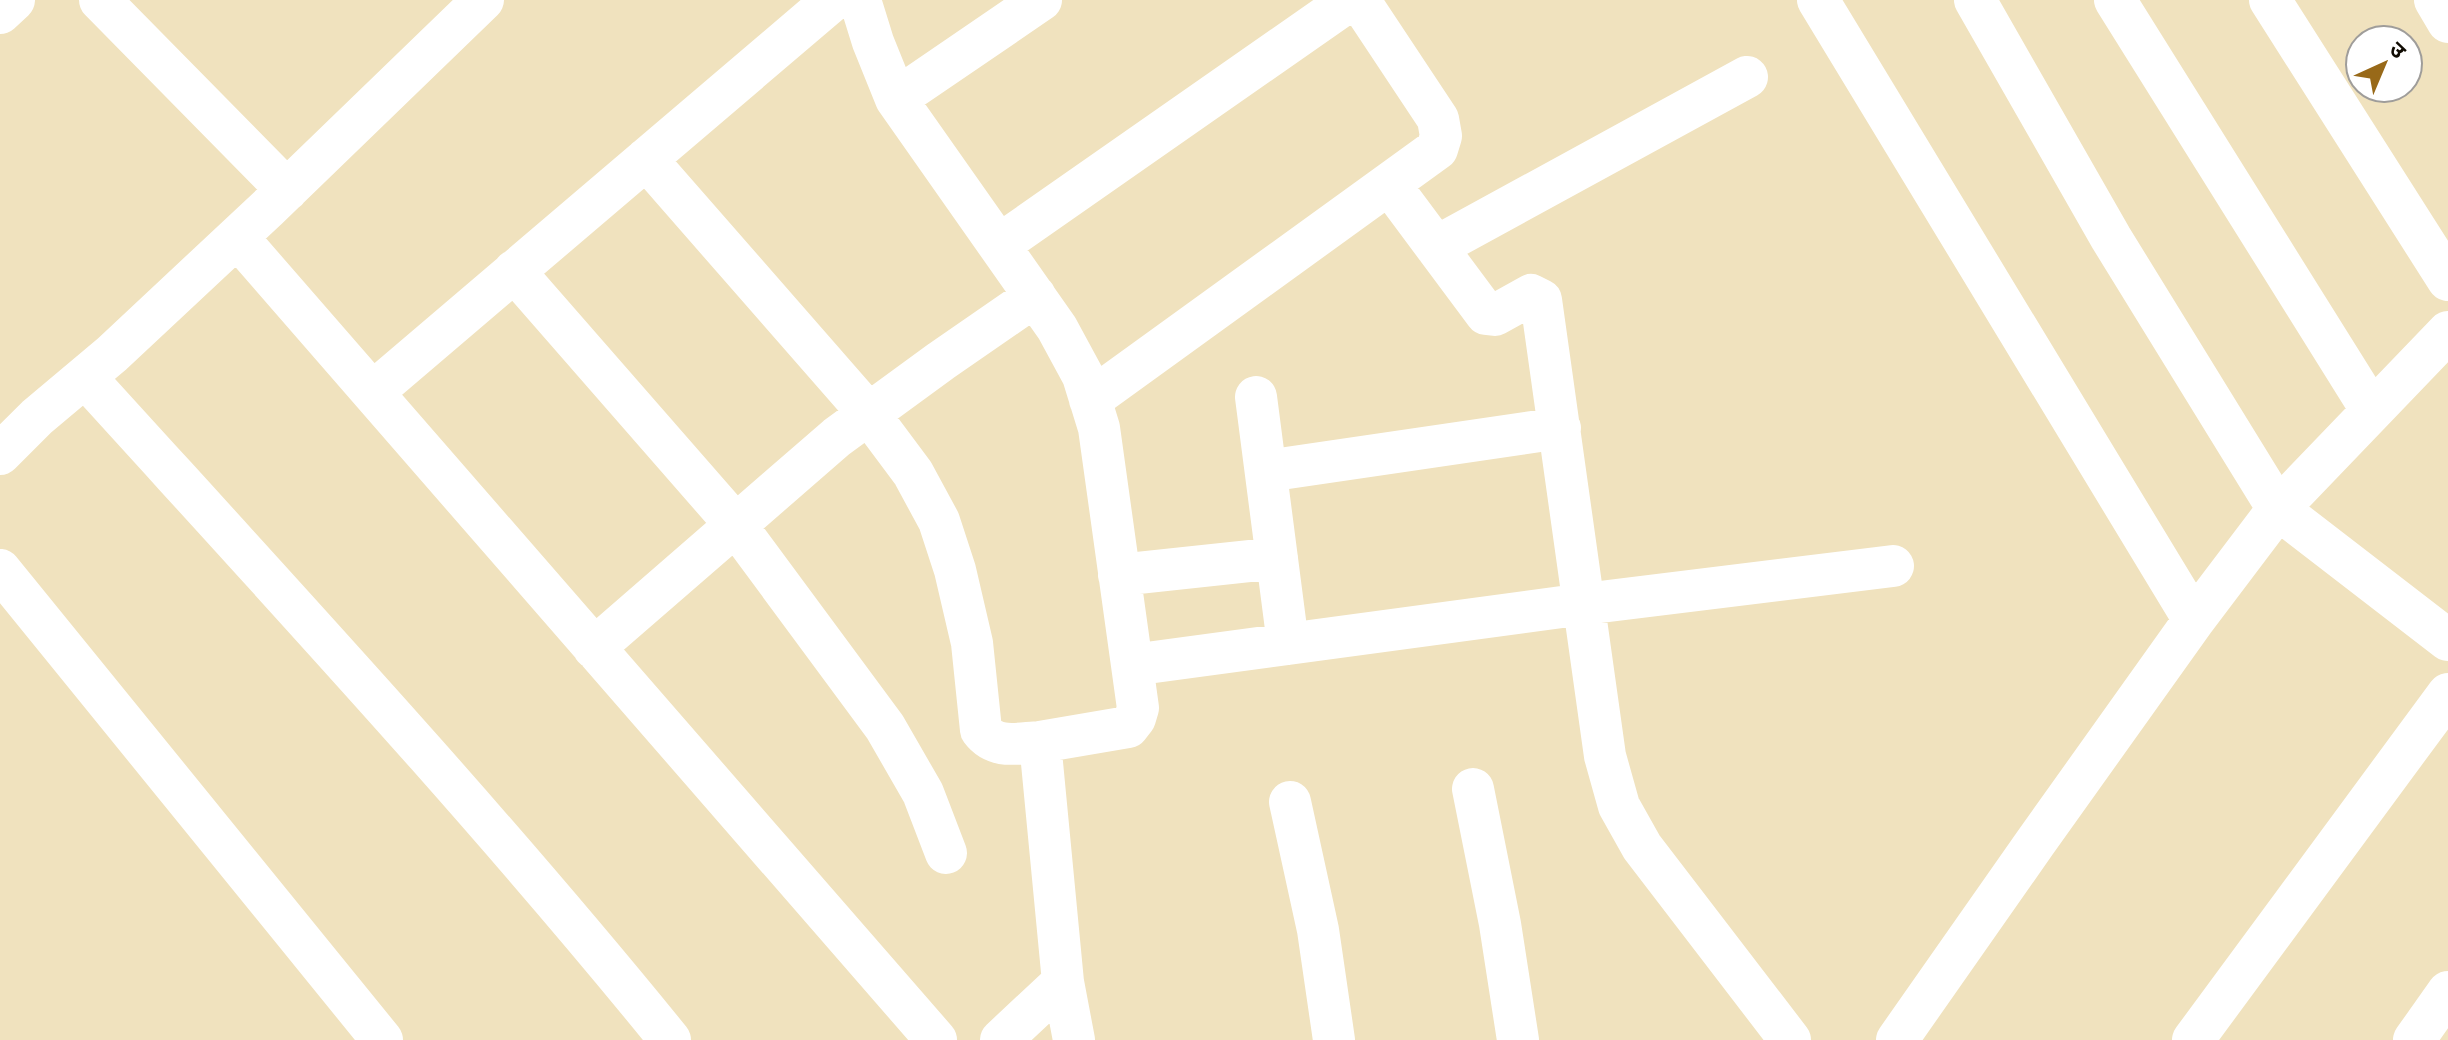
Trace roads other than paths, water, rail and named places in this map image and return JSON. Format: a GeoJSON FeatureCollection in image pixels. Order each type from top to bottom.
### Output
{"type":"FeatureCollection","features":[{"type":"Feature","properties":{"kind":"street"},"geometry":{"type":"LineString","coordinates":[[0,13],[14,0]]}},
{"type":"Feature","properties":{"kind":"street"},"geometry":{"type":"LineString","coordinates":[[100,0],[287,190]]}},
{"type":"Feature","properties":{"kind":"street"},"geometry":{"type":"LineString","coordinates":[[0,454],[237,237],[483,0]]}},
{"type":"Feature","properties":{"kind":"street"},"geometry":{"type":"LineString","coordinates":[[373,392],[833,0]]}},
{"type":"Feature","properties":{"kind":"street"},"geometry":{"type":"LineString","coordinates":[[646,159],[869,414],[913,473],[939,521],[955,570],[972,643],[981,730],[988,739],[999,744],[1040,742],[1128,727],[1138,708],[1099,428],[1083,376],[1057,328],[896,99],[860,0]]}},
{"type":"Feature","properties":{"kind":"street"},"geometry":{"type":"LineString","coordinates":[[896,99],[1041,0]]}},
{"type":"Feature","properties":{"kind":"street"},"geometry":{"type":"LineString","coordinates":[[999,245],[1350,0]]}},
{"type":"Feature","properties":{"kind":"street"},"geometry":{"type":"LineString","coordinates":[[1090,400],[1437,149],[1441,136],[1438,119],[1359,0]]}},
{"type":"Feature","properties":{"kind":"street"},"geometry":{"type":"LineString","coordinates":[[1818,0],[2194,620]]}},
{"type":"Feature","properties":{"kind":"street"},"geometry":{"type":"LineString","coordinates":[[1975,0],[2111,238],[2278,509],[2448,640]]}},
{"type":"Feature","properties":{"kind":"street"},"geometry":{"type":"LineString","coordinates":[[2115,0],[2372,411]]}},
{"type":"Feature","properties":{"kind":"street"},"geometry":{"type":"LineString","coordinates":[[2270,0],[2448,280]]}},
{"type":"Feature","properties":{"kind":"street"},"geometry":{"type":"LineString","coordinates":[[2435,0],[2448,22]]}},
{"type":"Feature","properties":{"kind":"street"},"geometry":{"type":"LineString","coordinates":[[1436,247],[1747,77]]}},
{"type":"Feature","properties":{"kind":"street"},"geometry":{"type":"LineString","coordinates":[[1390,185],[1486,314],[1495,315],[1531,295],[1541,300],[1605,756],[1619,806],[1642,847],[1790,1040]]}},
{"type":"Feature","properties":{"kind":"street"},"geometry":{"type":"LineString","coordinates":[[237,237],[936,1040]]}},
{"type":"Feature","properties":{"kind":"street"},"geometry":{"type":"LineString","coordinates":[[514,271],[735,524],[885,727],[923,793],[946,853]]}},
{"type":"Feature","properties":{"kind":"street"},"geometry":{"type":"LineString","coordinates":[[594,648],[837,437],[1035,296]]}},
{"type":"Feature","properties":{"kind":"street"},"geometry":{"type":"LineString","coordinates":[[1897,1040],[2194,620],[2278,509],[2448,332]]}},
{"type":"Feature","properties":{"kind":"street"},"geometry":{"type":"LineString","coordinates":[[85,377],[416,740],[670,1040]]}},
{"type":"Feature","properties":{"kind":"street"},"geometry":{"type":"LineString","coordinates":[[1256,397],[1288,644]]}},
{"type":"Feature","properties":{"kind":"street"},"geometry":{"type":"LineString","coordinates":[[1266,471],[1560,428]]}},
{"type":"Feature","properties":{"kind":"street"},"geometry":{"type":"LineString","coordinates":[[1119,575],[1277,558]]}},
{"type":"Feature","properties":{"kind":"street"},"geometry":{"type":"LineString","coordinates":[[1132,665],[1893,566]]}},
{"type":"Feature","properties":{"kind":"street"},"geometry":{"type":"LineString","coordinates":[[0,570],[382,1040]]}},
{"type":"Feature","properties":{"kind":"street"},"geometry":{"type":"LineString","coordinates":[[2193,1040],[2448,694]]}},
{"type":"Feature","properties":{"kind":"street"},"geometry":{"type":"LineString","coordinates":[[1040,742],[1063,982],[1074,1040]]}},
{"type":"Feature","properties":{"kind":"street"},"geometry":{"type":"LineString","coordinates":[[1473,789],[1500,924],[1518,1040]]}},
{"type":"Feature","properties":{"kind":"street"},"geometry":{"type":"LineString","coordinates":[[1290,802],[1318,930],[1334,1040]]}},
{"type":"Feature","properties":{"kind":"street"},"geometry":{"type":"LineString","coordinates":[[1001,1040],[1063,982]]}},
{"type":"Feature","properties":{"kind":"street"},"geometry":{"type":"LineString","coordinates":[[2414,1040],[2448,992]]}}]}
